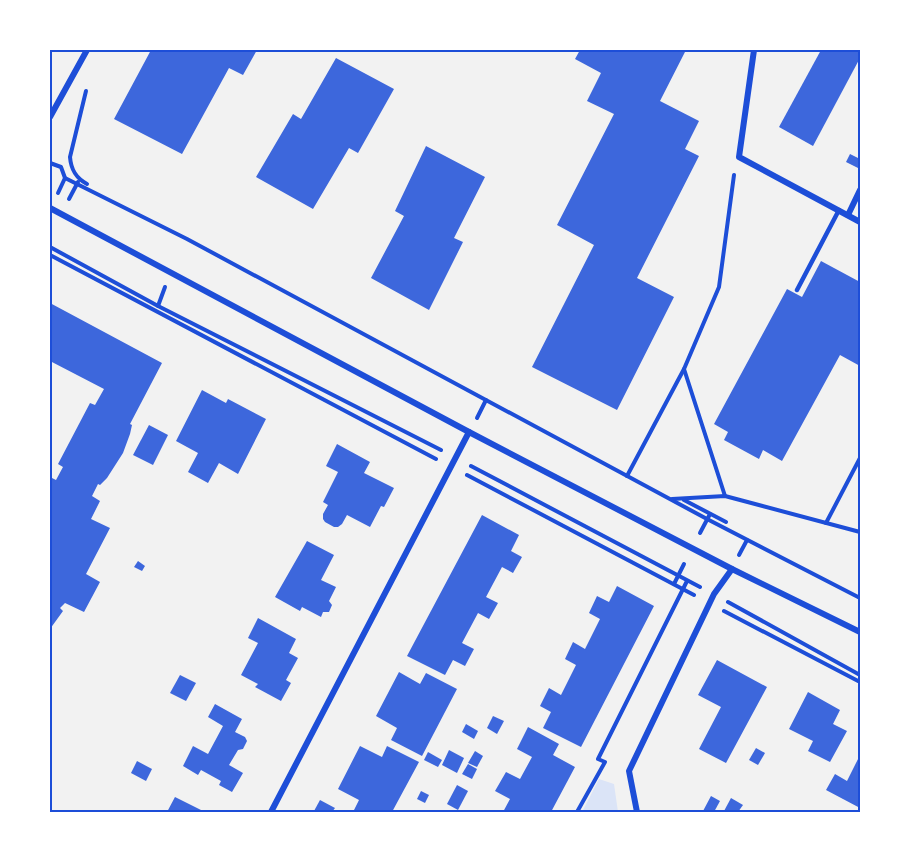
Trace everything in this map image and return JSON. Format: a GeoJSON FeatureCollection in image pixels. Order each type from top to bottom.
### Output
{"type":"FeatureCollection","features":[{"type":"Feature","properties":{"kind":"street"},"geometry":{"type":"LineString","coordinates":[[50,117],[87,50]]}},
{"type":"Feature","properties":{"kind":"street"},"geometry":{"type":"LineString","coordinates":[[754,50],[739,157],[861,222]]}},
{"type":"Feature","properties":{"kind":"street"},"geometry":{"type":"LineString","coordinates":[[848,215],[861,190]]}},
{"type":"Feature","properties":{"kind":"street"},"geometry":{"type":"LineString","coordinates":[[50,208],[469,432],[732,569],[861,632]]}},
{"type":"Feature","properties":{"kind":"street"},"geometry":{"type":"LineString","coordinates":[[271,813],[469,432]]}},
{"type":"Feature","properties":{"kind":"street"},"geometry":{"type":"LineString","coordinates":[[637,813],[629,771],[714,594],[732,569]]}},
{"type":"Feature","properties":{"kind":"lane"},"geometry":{"type":"LineString","coordinates":[[797,290],[839,210]]}},
{"type":"Feature","properties":{"kind":"path"},"geometry":{"type":"LineString","coordinates":[[87,184],[79,180],[74,173],[70,165],[70,157],[88,84]]}},
{"type":"Feature","properties":{"kind":"path"},"geometry":{"type":"LineString","coordinates":[[627,476],[684,369],[719,287],[733,176],[739,157]]}},
{"type":"Feature","properties":{"kind":"path"},"geometry":{"type":"LineString","coordinates":[[50,163],[61,167],[65,178],[187,239],[627,476],[861,598]]}},
{"type":"Feature","properties":{"kind":"path"},"geometry":{"type":"LineString","coordinates":[[684,369],[725,496]]}},
{"type":"Feature","properties":{"kind":"path"},"geometry":{"type":"LineString","coordinates":[[826,523],[861,458]]}},
{"type":"Feature","properties":{"kind":"path"},"geometry":{"type":"LineString","coordinates":[[671,499],[725,496],[861,532]]}},
{"type":"Feature","properties":{"kind":"path"},"geometry":{"type":"LineString","coordinates":[[681,499],[726,522]]}},
{"type":"Feature","properties":{"kind":"path"},"geometry":{"type":"LineString","coordinates":[[577,813],[605,762],[598,759],[687,580]]}},
{"type":"Feature","properties":{"kind":"shaded area"},"geometry":{"type":"Polygon","coordinates":[[[599,779],[614,784],[618,812],[582,812],[599,779]]]}},
{"type":"Feature","properties":{"kind":"building"},"geometry":{"type":"Polygon","coordinates":[[[151,50],[257,50],[243,75],[229,68],[182,154],[114,119],[151,50]]]}},
{"type":"Feature","properties":{"kind":"building"},"geometry":{"type":"Polygon","coordinates":[[[580,50],[686,50],[660,101],[699,121],[685,149],[699,156],[637,278],[674,297],[617,410],[532,367],[594,245],[557,225],[614,114],[587,101],[601,73],[575,59],[580,50]]]}},
{"type":"Feature","properties":{"kind":"building"},"geometry":{"type":"Polygon","coordinates":[[[821,50],[860,50],[860,58],[813,146],[779,127],[821,50]]]}},
{"type":"Feature","properties":{"kind":"building"},"geometry":{"type":"Polygon","coordinates":[[[336,58],[394,89],[358,153],[349,148],[313,209],[256,177],[293,114],[301,119],[336,58]]]}},
{"type":"Feature","properties":{"kind":"building"},"geometry":{"type":"Polygon","coordinates":[[[426,146],[485,177],[454,238],[463,242],[429,310],[371,278],[404,216],[395,211],[426,146]]]}},
{"type":"Feature","properties":{"kind":"building"},"geometry":{"type":"Polygon","coordinates":[[[850,154],[860,159],[858,168],[846,162],[850,154]]]}},
{"type":"Feature","properties":{"kind":"building"},"geometry":{"type":"Polygon","coordinates":[[[821,261],[860,282],[860,366],[840,355],[782,461],[763,450],[759,459],[724,440],[728,432],[714,424],[787,289],[802,297],[821,261]]]}},
{"type":"Feature","properties":{"kind":"building"},"geometry":{"type":"Polygon","coordinates":[[[50,303],[162,363],[130,424],[132,425],[130,434],[123,453],[107,478],[100,485],[98,484],[92,496],[100,501],[91,519],[110,528],[86,574],[100,582],[84,612],[65,603],[60,608],[63,611],[50,629],[50,477],[56,480],[63,467],[58,464],[90,403],[95,405],[104,389],[50,361],[50,303]]]}},
{"type":"Feature","properties":{"kind":"building"},"geometry":{"type":"Polygon","coordinates":[[[202,390],[226,403],[228,399],[266,419],[238,474],[219,463],[208,483],[188,472],[198,453],[176,441],[202,390]]]}},
{"type":"Feature","properties":{"kind":"building"},"geometry":{"type":"Polygon","coordinates":[[[149,425],[168,435],[153,465],[133,455],[149,425]]]}},
{"type":"Feature","properties":{"kind":"building"},"geometry":{"type":"Polygon","coordinates":[[[337,444],[370,462],[364,473],[394,488],[370,527],[347,515],[338,527],[334,527],[323,519],[328,505],[323,502],[338,472],[326,466],[337,444]]]}},
{"type":"Feature","properties":{"kind":"building"},"geometry":{"type":"Polygon","coordinates":[[[482,515],[519,535],[511,551],[522,557],[513,573],[502,567],[486,597],[498,603],[489,619],[478,613],[462,643],[474,649],[465,666],[453,660],[445,675],[407,656],[482,515]]]}},
{"type":"Feature","properties":{"kind":"building"},"geometry":{"type":"Polygon","coordinates":[[[307,541],[334,555],[321,580],[336,587],[329,601],[332,605],[329,612],[323,612],[321,617],[302,607],[300,611],[275,597],[307,541]]]}},
{"type":"Feature","properties":{"kind":"building"},"geometry":{"type":"Polygon","coordinates":[[[138,561],[145,566],[142,571],[134,567],[138,561]]]}},
{"type":"Feature","properties":{"kind":"building"},"geometry":{"type":"Polygon","coordinates":[[[617,586],[654,606],[581,747],[543,728],[551,712],[540,706],[549,688],[561,695],[576,665],[565,659],[573,642],[585,649],[600,619],[589,613],[597,596],[609,602],[617,586]]]}},
{"type":"Feature","properties":{"kind":"building"},"geometry":{"type":"Polygon","coordinates":[[[258,618],[296,639],[289,653],[298,658],[286,680],[291,683],[281,701],[255,687],[258,684],[241,675],[258,643],[248,638],[258,618]]]}},
{"type":"Feature","properties":{"kind":"building"},"geometry":{"type":"Polygon","coordinates":[[[717,660],[767,687],[726,763],[699,749],[721,707],[698,695],[717,660]]]}},
{"type":"Feature","properties":{"kind":"building"},"geometry":{"type":"Polygon","coordinates":[[[399,672],[420,684],[426,673],[457,689],[422,756],[391,740],[397,728],[376,716],[399,672]]]}},
{"type":"Feature","properties":{"kind":"building"},"geometry":{"type":"Polygon","coordinates":[[[180,675],[196,683],[186,701],[170,693],[180,675]]]}},
{"type":"Feature","properties":{"kind":"building"},"geometry":{"type":"Polygon","coordinates":[[[808,692],[840,710],[833,724],[847,731],[830,762],[808,751],[813,741],[789,729],[808,692]]]}},
{"type":"Feature","properties":{"kind":"building"},"geometry":{"type":"Polygon","coordinates":[[[215,704],[242,719],[235,732],[245,737],[247,741],[229,765],[243,773],[232,792],[219,785],[221,781],[201,770],[198,775],[183,766],[193,746],[208,754],[223,726],[208,717],[215,704]]]}},
{"type":"Feature","properties":{"kind":"building"},"geometry":{"type":"Polygon","coordinates":[[[493,716],[504,721],[497,734],[487,728],[493,716]]]}},
{"type":"Feature","properties":{"kind":"building"},"geometry":{"type":"Polygon","coordinates":[[[466,724],[478,731],[474,739],[462,732],[466,724]]]}},
{"type":"Feature","properties":{"kind":"building"},"geometry":{"type":"Polygon","coordinates":[[[528,727],[559,744],[553,755],[575,767],[551,812],[503,812],[510,799],[495,791],[506,772],[520,779],[532,757],[517,749],[528,727]]]}},
{"type":"Feature","properties":{"kind":"building"},"geometry":{"type":"Polygon","coordinates":[[[360,746],[382,757],[387,746],[419,762],[392,812],[353,812],[359,800],[338,789],[360,746]]]}},
{"type":"Feature","properties":{"kind":"building"},"geometry":{"type":"Polygon","coordinates":[[[756,748],[765,753],[758,765],[749,760],[756,748]]]}},
{"type":"Feature","properties":{"kind":"building"},"geometry":{"type":"Polygon","coordinates":[[[449,750],[464,758],[457,773],[442,765],[449,750]]]}},
{"type":"Feature","properties":{"kind":"building"},"geometry":{"type":"Polygon","coordinates":[[[475,751],[483,756],[477,767],[468,763],[475,751]]]}},
{"type":"Feature","properties":{"kind":"building"},"geometry":{"type":"Polygon","coordinates":[[[428,752],[442,760],[438,767],[424,760],[428,752]]]}},
{"type":"Feature","properties":{"kind":"building"},"geometry":{"type":"Polygon","coordinates":[[[860,755],[860,808],[826,790],[835,774],[847,781],[860,755]]]}},
{"type":"Feature","properties":{"kind":"building"},"geometry":{"type":"Polygon","coordinates":[[[137,761],[152,769],[146,781],[131,773],[137,761]]]}},
{"type":"Feature","properties":{"kind":"building"},"geometry":{"type":"Polygon","coordinates":[[[468,764],[477,769],[472,779],[462,774],[468,764]]]}},
{"type":"Feature","properties":{"kind":"building"},"geometry":{"type":"Polygon","coordinates":[[[457,785],[468,791],[458,810],[447,804],[457,785]]]}},
{"type":"Feature","properties":{"kind":"building"},"geometry":{"type":"Polygon","coordinates":[[[421,791],[429,795],[425,803],[417,799],[421,791]]]}},
{"type":"Feature","properties":{"kind":"building"},"geometry":{"type":"Polygon","coordinates":[[[711,796],[720,801],[714,812],[703,811],[711,796]]]}},
{"type":"Feature","properties":{"kind":"building"},"geometry":{"type":"Polygon","coordinates":[[[175,797],[205,812],[167,812],[175,797]]]}},
{"type":"Feature","properties":{"kind":"building"},"geometry":{"type":"Polygon","coordinates":[[[731,798],[743,805],[738,812],[724,811],[731,798]]]}},
{"type":"Feature","properties":{"kind":"building"},"geometry":{"type":"Polygon","coordinates":[[[320,800],[335,808],[332,812],[314,811],[320,800]]]}}]}
